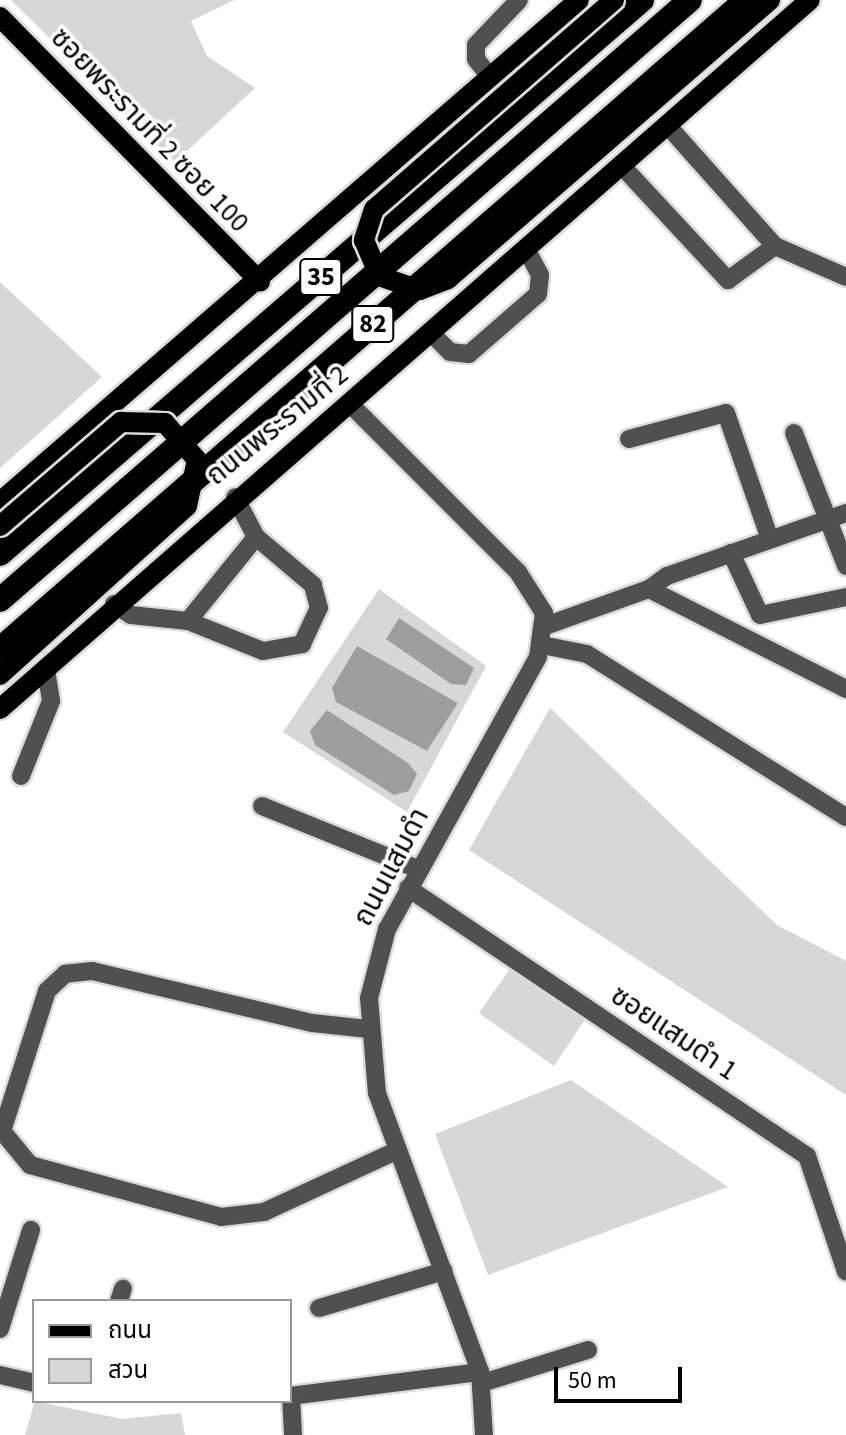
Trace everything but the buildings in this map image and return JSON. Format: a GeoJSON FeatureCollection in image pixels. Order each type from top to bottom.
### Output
{"type":"FeatureCollection","features":[{"type":"Feature","properties":{"kind":"highway","name":"35"},"geometry":{"type":"LineString","coordinates":[[0,554],[642,0]]}},
{"type":"Feature","properties":{"kind":"highway","name":"82"},"geometry":{"type":"LineString","coordinates":[[0,600],[690,0]]}},
{"type":"Feature","properties":{"kind":"highway","name":"ถนนพระรามที่ 2"},"geometry":{"type":"LineString","coordinates":[[0,640],[736,0]]}},
{"type":"Feature","properties":{"kind":"highway","name":"82"},"geometry":{"type":"LineString","coordinates":[[0,649],[746,0]]}},
{"type":"Feature","properties":{"kind":"main road","name":"35"},"geometry":{"type":"LineString","coordinates":[[0,502],[260,282],[579,0]]}},
{"type":"Feature","properties":{"kind":"main road"},"geometry":{"type":"LineString","coordinates":[[614,0],[374,209],[364,240],[379,276],[420,290],[448,279],[770,0]]}},
{"type":"Feature","properties":{"kind":"main road","name":"ถนนพระรามที่ 2"},"geometry":{"type":"LineString","coordinates":[[0,709],[235,497],[433,335],[810,0]]}},
{"type":"Feature","properties":{"kind":"main road","name":"ซอยพระรามที่ 2 ซอย 100"},"geometry":{"type":"LineString","coordinates":[[0,17],[260,282]]}},
{"type":"Feature","properties":{"kind":"main road"},"geometry":{"type":"LineString","coordinates":[[0,526],[121,422],[165,423],[197,460],[187,506],[0,675]]}},
{"type":"Feature","properties":{"kind":"street"},"geometry":{"type":"LineString","coordinates":[[490,77],[476,59],[476,45],[519,0]]}},
{"type":"Feature","properties":{"kind":"street"},"geometry":{"type":"LineString","coordinates":[[668,126],[775,246],[846,277]]}},
{"type":"Feature","properties":{"kind":"street"},"geometry":{"type":"LineString","coordinates":[[622,166],[728,280],[775,246]]}},
{"type":"Feature","properties":{"kind":"street"},"geometry":{"type":"LineString","coordinates":[[433,335],[450,352],[469,354],[538,294],[540,275],[527,251]]}},
{"type":"Feature","properties":{"kind":"street"},"geometry":{"type":"LineString","coordinates":[[351,405],[518,572],[544,635],[587,654],[846,817]]}},
{"type":"Feature","properties":{"kind":"street"},"geometry":{"type":"LineString","coordinates":[[629,439],[726,413],[770,539]]}},
{"type":"Feature","properties":{"kind":"street"},"geometry":{"type":"LineString","coordinates":[[794,433],[846,566]]}},
{"type":"Feature","properties":{"kind":"street"},"geometry":{"type":"LineString","coordinates":[[114,604],[131,615],[188,621],[263,651],[302,644],[319,608],[313,585],[256,537],[235,497]]}},
{"type":"Feature","properties":{"kind":"street"},"geometry":{"type":"LineString","coordinates":[[544,635],[731,553],[846,513]]}},
{"type":"Feature","properties":{"kind":"street"},"geometry":{"type":"LineString","coordinates":[[188,621],[256,537]]}},
{"type":"Feature","properties":{"kind":"street"},"geometry":{"type":"LineString","coordinates":[[731,553],[760,615],[846,597]]}},
{"type":"Feature","properties":{"kind":"street"},"geometry":{"type":"LineString","coordinates":[[649,589],[846,689]]}},
{"type":"Feature","properties":{"kind":"street","name":"ถนนแสมดำ"},"geometry":{"type":"LineString","coordinates":[[484,1435],[481,1378],[444,1271],[396,1151],[368,1029],[376,954],[418,869],[544,635]]}},
{"type":"Feature","properties":{"kind":"street"},"geometry":{"type":"LineString","coordinates":[[21,776],[51,701],[46,670]]}},
{"type":"Feature","properties":{"kind":"street"},"geometry":{"type":"LineString","coordinates":[[262,806],[418,869]]}},
{"type":"Feature","properties":{"kind":"street","name":"ซอยแสมดำ 1"},"geometry":{"type":"LineString","coordinates":[[408,888],[807,1156],[846,1272]]}},
{"type":"Feature","properties":{"kind":"street"},"geometry":{"type":"LineString","coordinates":[[368,1029],[312,1023],[92,971],[65,974],[47,991],[2,1131],[30,1165],[221,1217],[264,1212],[396,1151]]}},
{"type":"Feature","properties":{"kind":"street"},"geometry":{"type":"LineString","coordinates":[[0,1329],[31,1230]]}},
{"type":"Feature","properties":{"kind":"street"},"geometry":{"type":"LineString","coordinates":[[319,1308],[444,1271]]}},
{"type":"Feature","properties":{"kind":"street"},"geometry":{"type":"LineString","coordinates":[[292,1396],[481,1378],[588,1350]]}},
{"type":"Feature","properties":{"kind":"street"},"geometry":{"type":"LineString","coordinates":[[0,1375],[32,1383]]}},
{"type":"Feature","properties":{"kind":"street"},"geometry":{"type":"LineString","coordinates":[[291,1403],[293,1435]]}},
{"type":"Feature","properties":{"kind":"green space"},"geometry":{"type":"Polygon","coordinates":[[[11,0],[234,0],[191,21],[207,56],[255,88],[175,162],[11,0]]]}},
{"type":"Feature","properties":{"kind":"green space"},"geometry":{"type":"Polygon","coordinates":[[[0,282],[102,377],[0,468],[0,282]]]}},
{"type":"Feature","properties":{"kind":"green space"},"geometry":{"type":"Polygon","coordinates":[[[379,589],[486,666],[407,812],[283,732],[379,589]],[[358,647],[442,726],[458,703],[358,647]]]}},
{"type":"Feature","properties":{"kind":"green space"},"geometry":{"type":"Polygon","coordinates":[[[550,708],[777,925],[846,961],[846,1095],[469,850],[550,708]]]}},
{"type":"Feature","properties":{"kind":"green space"},"geometry":{"type":"Polygon","coordinates":[[[509,970],[586,1018],[554,1066],[479,1013],[509,970]]]}},
{"type":"Feature","properties":{"kind":"green space"},"geometry":{"type":"Polygon","coordinates":[[[571,1080],[728,1187],[488,1275],[435,1134],[571,1080]]]}},
{"type":"Feature","properties":{"kind":"green space"},"geometry":{"type":"Polygon","coordinates":[[[34,1403],[45,1403],[122,1419],[181,1413],[185,1435],[25,1435],[34,1403]]]}},
{"type":"Feature","properties":{"kind":"shaded area"},"geometry":{"type":"Polygon","coordinates":[[[399,618],[474,668],[466,685],[451,684],[386,639],[399,618]]]}},
{"type":"Feature","properties":{"kind":"shaded area"},"geometry":{"type":"Polygon","coordinates":[[[357,646],[458,703],[427,751],[336,702],[332,688],[357,646]]]}},
{"type":"Feature","properties":{"kind":"shaded area"},"geometry":{"type":"Polygon","coordinates":[[[327,710],[408,763],[417,774],[409,791],[394,795],[315,745],[310,731],[327,710]]]}}]}
